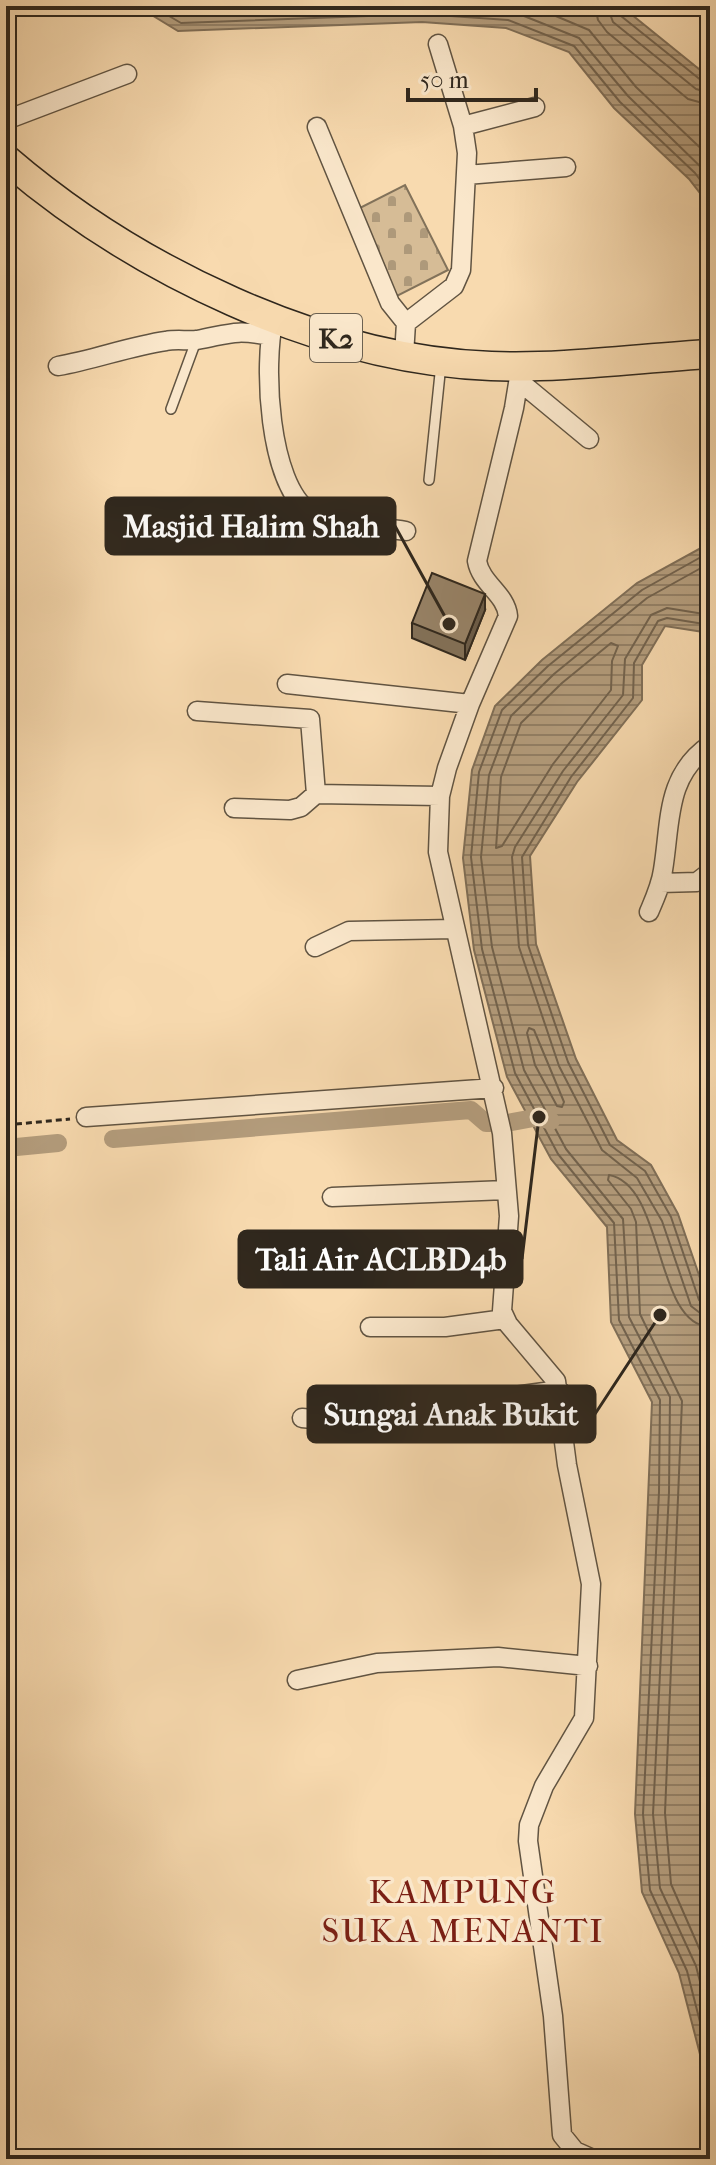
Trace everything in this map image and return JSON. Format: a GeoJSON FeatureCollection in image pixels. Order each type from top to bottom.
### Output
{"type":"FeatureCollection","features":[{"type":"Feature","properties":{"kind":"main road","name":"K2"},"geometry":{"type":"LineString","coordinates":[[6,159],[136,251],[272,327],[441,362],[520,373],[710,354]]}},
{"type":"Feature","properties":{"kind":"street"},"geometry":{"type":"LineString","coordinates":[[406,323],[448,291],[459,278],[466,175],[463,126],[438,44]]}},
{"type":"Feature","properties":{"kind":"street"},"geometry":{"type":"LineString","coordinates":[[6,120],[127,74]]}},
{"type":"Feature","properties":{"kind":"street"},"geometry":{"type":"LineString","coordinates":[[463,126],[535,107]]}},
{"type":"Feature","properties":{"kind":"street"},"geometry":{"type":"LineString","coordinates":[[317,127],[390,303],[406,323],[404,355]]}},
{"type":"Feature","properties":{"kind":"street"},"geometry":{"type":"LineString","coordinates":[[466,175],[566,167]]}},
{"type":"Feature","properties":{"kind":"street"},"geometry":{"type":"LineString","coordinates":[[58,366],[104,358],[165,341],[196,340],[240,330],[272,327],[273,416],[287,482],[299,501],[311,512],[336,520],[406,531]]}},
{"type":"Feature","properties":{"kind":"street"},"geometry":{"type":"LineString","coordinates":[[520,373],[589,439]]}},
{"type":"Feature","properties":{"kind":"street"},"geometry":{"type":"LineString","coordinates":[[520,373],[477,561],[481,578],[503,601],[508,616],[470,704],[440,796],[438,852],[494,1088],[509,1216],[502,1303],[505,1319],[556,1381],[567,1465],[590,1567],[584,1718],[544,1786],[529,1825],[528,1841],[553,2016],[562,2135],[575,2151],[593,2159]]}},
{"type":"Feature","properties":{"kind":"street"},"geometry":{"type":"LineString","coordinates":[[287,684],[470,704]]}},
{"type":"Feature","properties":{"kind":"street"},"geometry":{"type":"LineString","coordinates":[[197,711],[310,719],[316,794]]}},
{"type":"Feature","properties":{"kind":"street"},"geometry":{"type":"LineString","coordinates":[[649,912],[660,883],[674,789],[683,770],[710,745]]}},
{"type":"Feature","properties":{"kind":"street"},"geometry":{"type":"LineString","coordinates":[[234,808],[290,810],[301,807],[316,794],[440,796]]}},
{"type":"Feature","properties":{"kind":"street"},"geometry":{"type":"LineString","coordinates":[[660,883],[697,882],[710,872]]}},
{"type":"Feature","properties":{"kind":"street"},"geometry":{"type":"LineString","coordinates":[[315,947],[349,931],[454,929]]}},
{"type":"Feature","properties":{"kind":"street"},"geometry":{"type":"LineString","coordinates":[[86,1117],[494,1088]]}},
{"type":"Feature","properties":{"kind":"street"},"geometry":{"type":"LineString","coordinates":[[332,1197],[506,1190]]}},
{"type":"Feature","properties":{"kind":"street"},"geometry":{"type":"LineString","coordinates":[[370,1327],[445,1327],[505,1319]]}},
{"type":"Feature","properties":{"kind":"street"},"geometry":{"type":"LineString","coordinates":[[302,1418],[376,1423],[398,1412],[559,1390]]}},
{"type":"Feature","properties":{"kind":"street"},"geometry":{"type":"LineString","coordinates":[[297,1680],[377,1663],[498,1657],[588,1666]]}},
{"type":"Feature","properties":{"kind":"lane"},"geometry":{"type":"LineString","coordinates":[[171,409],[196,340]]}},
{"type":"Feature","properties":{"kind":"lane"},"geometry":{"type":"LineString","coordinates":[[429,480],[441,362]]}},
{"type":"Feature","properties":{"kind":"path"},"geometry":{"type":"LineString","coordinates":[[6,1125],[86,1117]]}},
{"type":"Feature","properties":{"kind":"green space"},"geometry":{"type":"Polygon","coordinates":[[[405,185],[448,270],[391,299],[348,214],[405,185]]]}},
{"type":"Feature","properties":{"kind":"water"},"geometry":{"type":"Polygon","coordinates":[[[137,6],[621,6],[710,78],[710,206],[689,179],[614,108],[569,52],[506,28],[422,22],[178,31],[137,6]]]}},
{"type":"Feature","properties":{"kind":"water"},"geometry":{"type":"Polygon","coordinates":[[[710,543],[710,633],[665,626],[642,665],[642,700],[577,782],[530,856],[536,944],[576,1059],[617,1140],[651,1165],[678,1214],[710,1307],[710,2093],[679,1973],[642,1892],[635,1814],[652,1402],[611,1322],[607,1227],[551,1159],[507,1077],[474,950],[463,858],[472,770],[495,706],[542,660],[637,583],[710,543]]]}},
{"type":"Feature","properties":{"kind":"building"},"geometry":{"type":"Polygon","coordinates":[[[432,573],[485,594],[465,644],[412,623],[432,573]]]}},
{"type":"Feature","properties":{"kind":"waterway"},"geometry":{"type":"LineString","coordinates":[[113,1139],[471,1110],[486,1123],[494,1123]]}},
{"type":"Feature","properties":{"kind":"waterway"},"geometry":{"type":"LineString","coordinates":[[512,1122],[539,1117],[551,1121]]}},
{"type":"Feature","properties":{"kind":"waterway"},"geometry":{"type":"LineString","coordinates":[[6,1148],[58,1143]]}},
{"type":"Feature","properties":{"kind":"place","name":"Masjid Halim Shah"},"geometry":{"type":"Point","coordinates":[449,624]}},
{"type":"Feature","properties":{"kind":"place","name":"Tali Air ACLBD4b"},"geometry":{"type":"Point","coordinates":[539,1117]}},
{"type":"Feature","properties":{"kind":"place","name":"Sungai Anak Bukit"},"geometry":{"type":"Point","coordinates":[660,1315]}},
{"type":"Feature","properties":{"kind":"district","name":"KAMPUNG SUKA MENANTI"},"geometry":{"type":"Point","coordinates":[463,1910]}}]}
